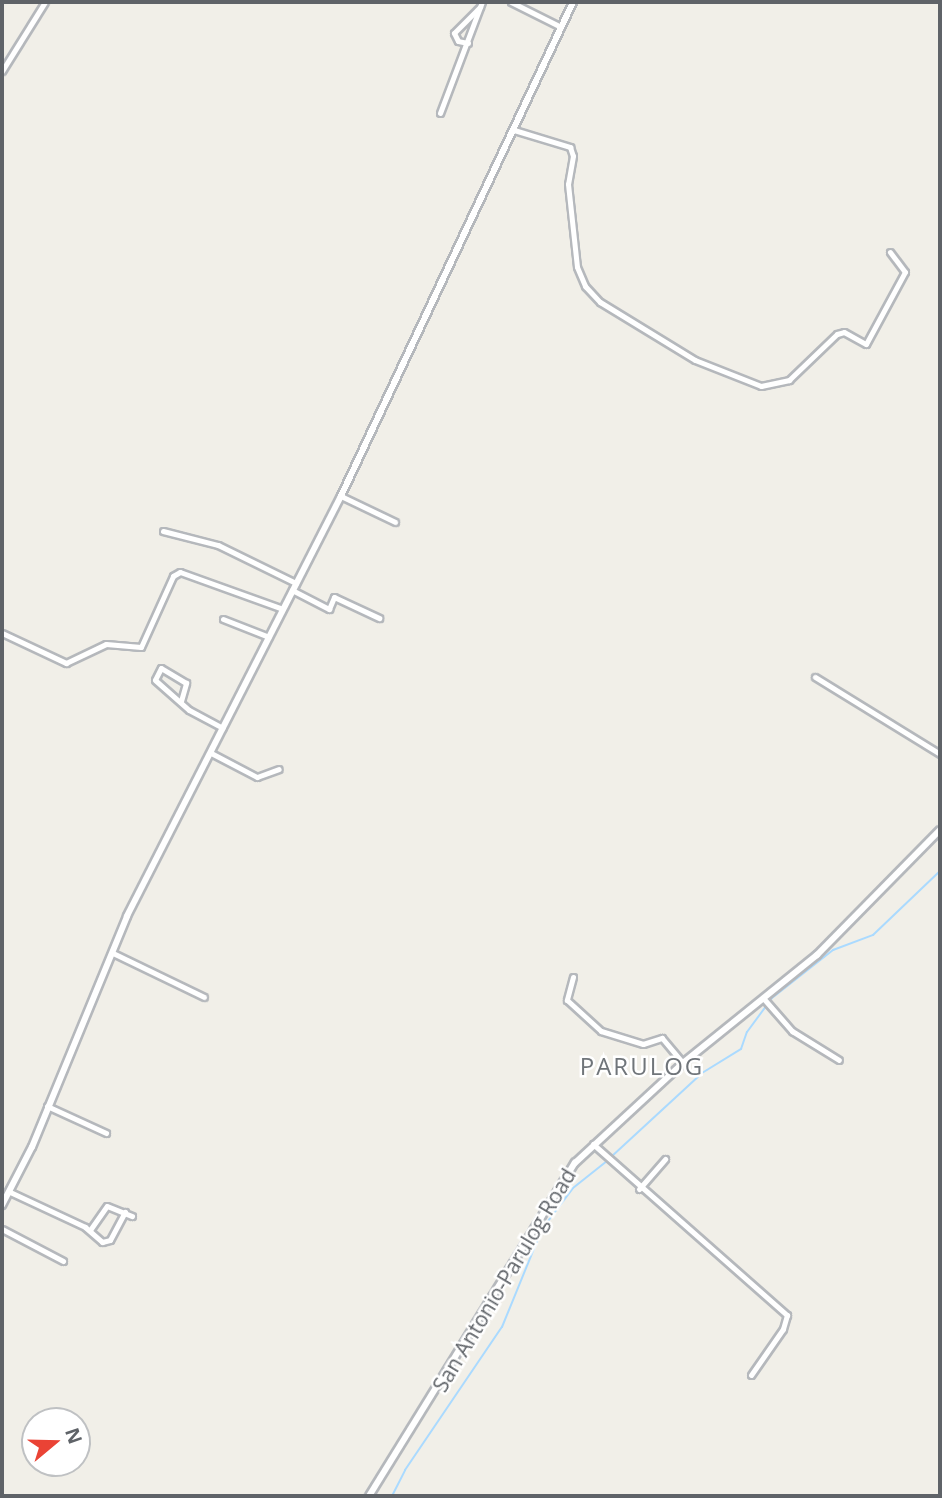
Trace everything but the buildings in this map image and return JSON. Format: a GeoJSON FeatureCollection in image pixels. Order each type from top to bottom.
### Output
{"type":"FeatureCollection","features":[{"type":"Feature","properties":{"kind":"street"},"geometry":{"type":"LineString","coordinates":[[2,71],[45,2]]}},
{"type":"Feature","properties":{"kind":"street"},"geometry":{"type":"LineString","coordinates":[[511,2],[561,27]]}},
{"type":"Feature","properties":{"kind":"street"},"geometry":{"type":"LineString","coordinates":[[3,1202],[10,1192],[113,953],[341,496],[573,2]]}},
{"type":"Feature","properties":{"kind":"street"},"geometry":{"type":"LineString","coordinates":[[467,43],[458,41],[454,33],[482,4]]}},
{"type":"Feature","properties":{"kind":"street"},"geometry":{"type":"LineString","coordinates":[[440,113],[482,4]]}},
{"type":"Feature","properties":{"kind":"street"},"geometry":{"type":"LineString","coordinates":[[514,130],[570,147],[573,156],[568,184],[578,267],[585,286],[600,303],[695,360],[761,386],[789,380],[837,334],[844,332],[866,344],[905,272],[890,252]]}},
{"type":"Feature","properties":{"kind":"street"},"geometry":{"type":"LineString","coordinates":[[341,496],[395,522]]}},
{"type":"Feature","properties":{"kind":"street"},"geometry":{"type":"LineString","coordinates":[[163,531],[218,545],[329,609],[334,597],[379,618]]}},
{"type":"Feature","properties":{"kind":"street"},"geometry":{"type":"LineString","coordinates":[[2,633],[66,663],[106,644],[141,647],[173,576],[180,572],[283,609]]}},
{"type":"Feature","properties":{"kind":"street"},"geometry":{"type":"LineString","coordinates":[[223,619],[269,637]]}},
{"type":"Feature","properties":{"kind":"street"},"geometry":{"type":"LineString","coordinates":[[180,701],[186,683],[161,667],[155,680],[180,701],[223,729]]}},
{"type":"Feature","properties":{"kind":"street"},"geometry":{"type":"LineString","coordinates":[[815,677],[940,754]]}},
{"type":"Feature","properties":{"kind":"street"},"geometry":{"type":"LineString","coordinates":[[211,753],[257,777],[279,769]]}},
{"type":"Feature","properties":{"kind":"street","name":"San Antonio-Parulog Road"},"geometry":{"type":"LineString","coordinates":[[369,1496],[472,1335],[534,1222],[575,1163],[682,1063],[766,1002],[817,956],[940,830]]}},
{"type":"Feature","properties":{"kind":"street"},"geometry":{"type":"LineString","coordinates":[[113,953],[204,997]]}},
{"type":"Feature","properties":{"kind":"street"},"geometry":{"type":"LineString","coordinates":[[573,977],[567,1000],[601,1031],[643,1044],[662,1038],[682,1063]]}},
{"type":"Feature","properties":{"kind":"street"},"geometry":{"type":"LineString","coordinates":[[766,1002],[792,1031],[839,1060]]}},
{"type":"Feature","properties":{"kind":"street"},"geometry":{"type":"LineString","coordinates":[[47,1106],[106,1133]]}},
{"type":"Feature","properties":{"kind":"street"},"geometry":{"type":"LineString","coordinates":[[593,1144],[639,1189],[787,1315],[783,1329],[751,1375]]}},
{"type":"Feature","properties":{"kind":"street"},"geometry":{"type":"LineString","coordinates":[[639,1189],[665,1159]]}},
{"type":"Feature","properties":{"kind":"street"},"geometry":{"type":"LineString","coordinates":[[10,1192],[90,1230],[97,1240],[108,1242],[129,1214],[107,1206],[90,1230]]}},
{"type":"Feature","properties":{"kind":"street"},"geometry":{"type":"LineString","coordinates":[[2,1229],[64,1261]]}},
{"type":"Feature","properties":{"kind":"waterway"},"geometry":{"type":"LineString","coordinates":[[611,1157],[702,1073],[741,1049],[747,1032],[772,998],[833,950],[873,935],[940,871]]}},
{"type":"Feature","properties":{"kind":"waterway"},"geometry":{"type":"LineString","coordinates":[[392,1496],[405,1470],[502,1327],[542,1229],[573,1188],[607,1161]]}},
{"type":"Feature","properties":{"kind":"district","name":"PARULOG"},"geometry":{"type":"Point","coordinates":[642,1066]}}]}
